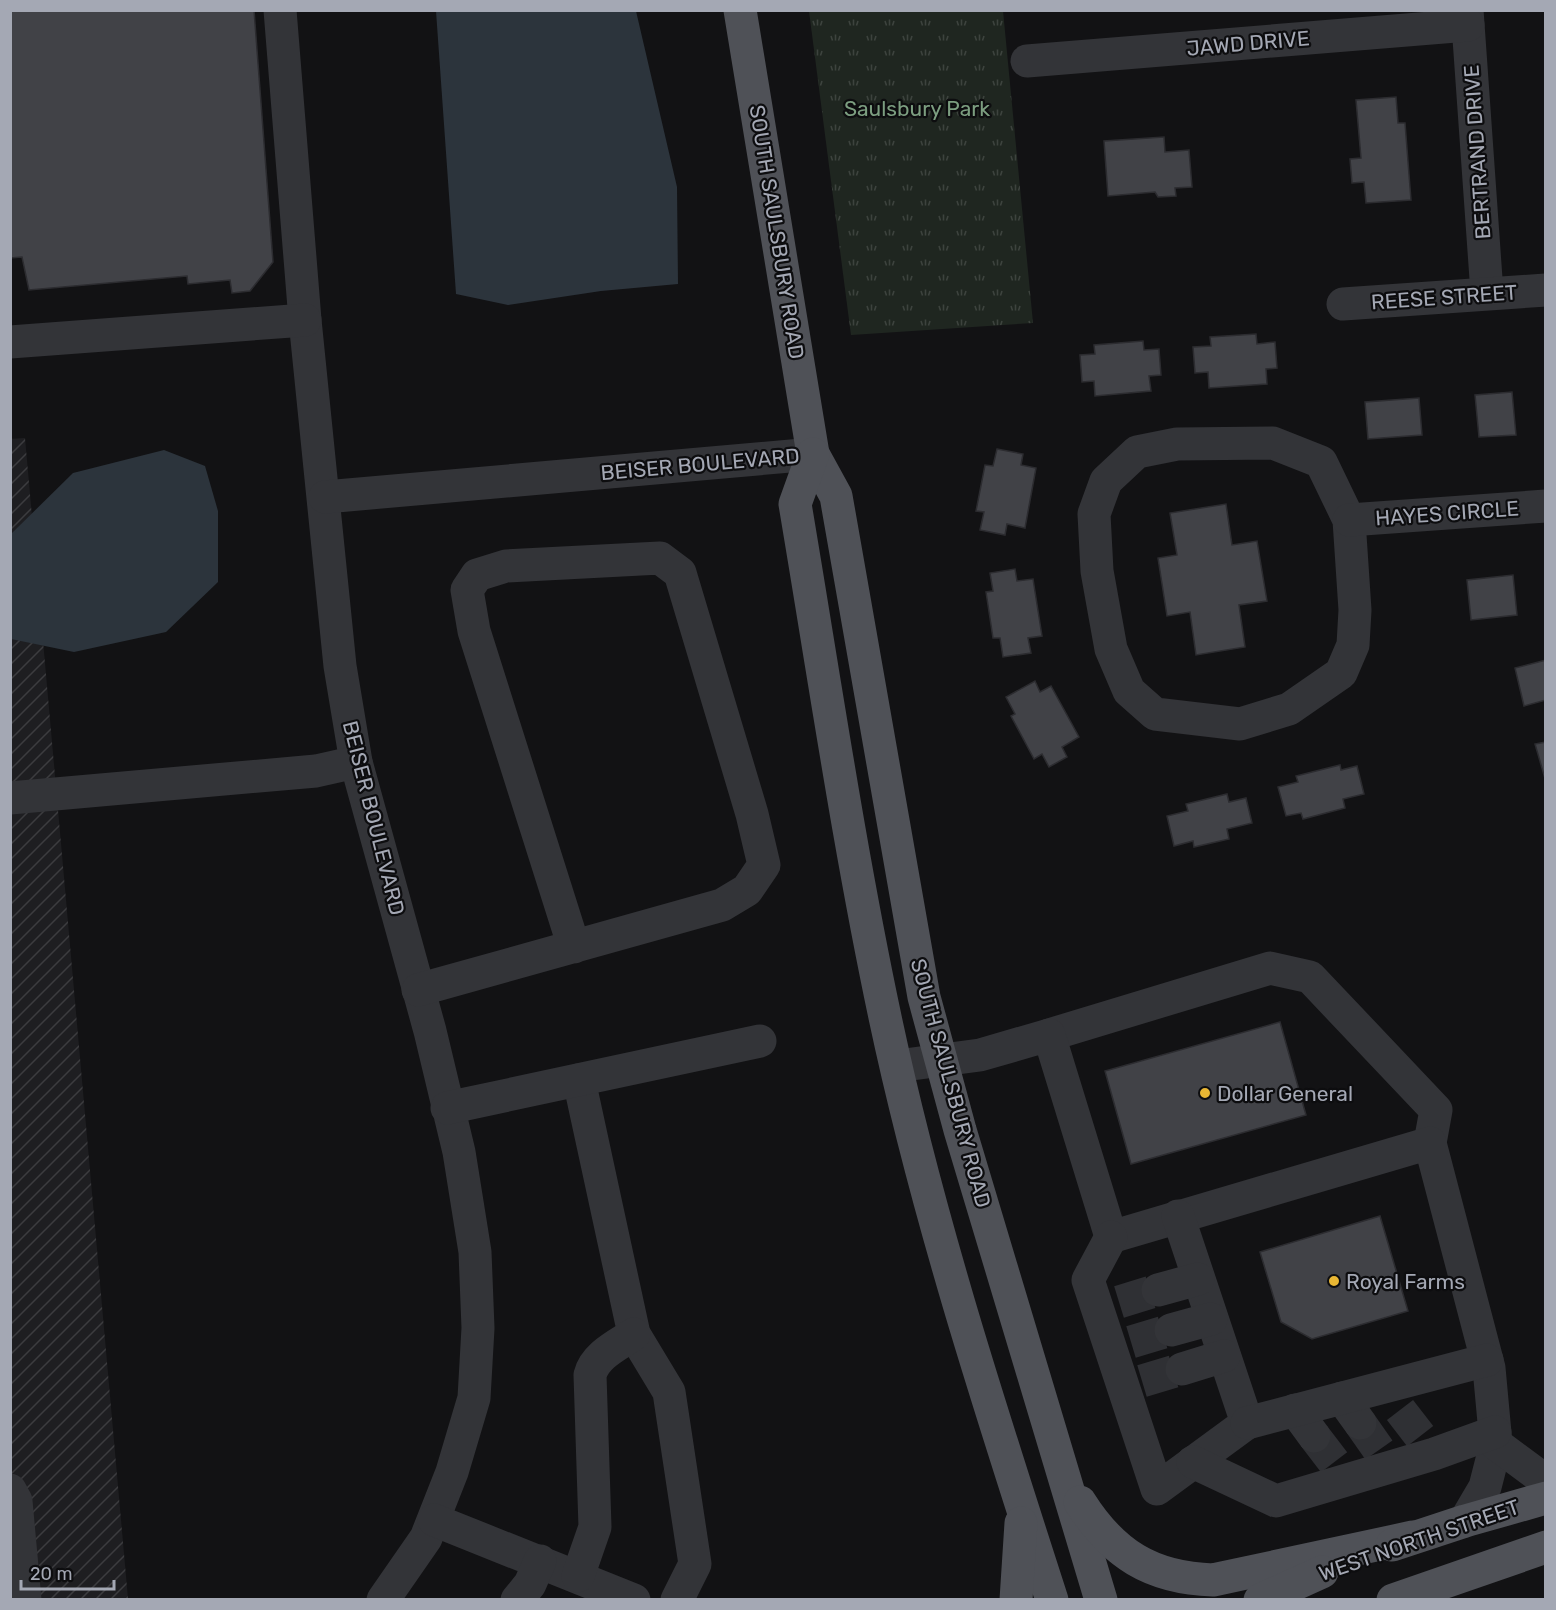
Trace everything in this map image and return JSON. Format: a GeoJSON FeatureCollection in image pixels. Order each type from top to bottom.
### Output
{"type":"FeatureCollection","features":[{"type":"Feature","properties":{"kind":"main road","name":"SOUTH SAULSBURY ROAD"},"geometry":{"type":"LineString","coordinates":[[740,10],[813,454],[836,496],[922,985],[960,1130],[1101,1599]]}},
{"type":"Feature","properties":{"kind":"main road","name":"SOUTH SAULSBURY ROAD"},"geometry":{"type":"LineString","coordinates":[[813,454],[795,504],[847,823],[897,1066],[945,1256],[1052,1599]]}},
{"type":"Feature","properties":{"kind":"main road"},"geometry":{"type":"LineString","coordinates":[[1065,1477],[1090,1518],[1121,1551],[1138,1563],[1189,1579],[1213,1580],[1413,1537]]}},
{"type":"Feature","properties":{"kind":"main road","name":"WEST NORTH STREET"},"geometry":{"type":"LineString","coordinates":[[1260,1599],[1413,1537],[1545,1498]]}},
{"type":"Feature","properties":{"kind":"main road"},"geometry":{"type":"LineString","coordinates":[[1016,1599],[1022,1506]]}},
{"type":"Feature","properties":{"kind":"main road"},"geometry":{"type":"LineString","coordinates":[[1393,1599],[1545,1547]]}},
{"type":"Feature","properties":{"kind":"street"},"geometry":{"type":"LineString","coordinates":[[280,10],[305,320],[325,497]]}},
{"type":"Feature","properties":{"kind":"street","name":"JAWD DRIVE"},"geometry":{"type":"LineString","coordinates":[[1027,61],[1467,18]]}},
{"type":"Feature","properties":{"kind":"street","name":"BERTRAND DRIVE"},"geometry":{"type":"LineString","coordinates":[[1467,18],[1487,294]]}},
{"type":"Feature","properties":{"kind":"street","name":"REESE STREET"},"geometry":{"type":"LineString","coordinates":[[1342,304],[1545,290]]}},
{"type":"Feature","properties":{"kind":"street"},"geometry":{"type":"LineString","coordinates":[[10,342],[305,320]]}},
{"type":"Feature","properties":{"kind":"street","name":"HAYES CIRCLE"},"geometry":{"type":"LineString","coordinates":[[1274,442],[1321,462],[1349,520],[1355,610],[1353,645],[1341,673],[1289,709],[1240,724],[1155,714],[1129,691],[1111,649],[1097,571],[1094,514],[1106,481],[1137,452],[1177,444],[1274,442]]}},
{"type":"Feature","properties":{"kind":"street","name":"BEISER BOULEVARD"},"geometry":{"type":"LineString","coordinates":[[383,1599],[426,1538],[452,1472],[474,1398],[478,1328],[475,1252],[459,1152],[356,762],[340,666],[325,497],[813,454]]}},
{"type":"Feature","properties":{"kind":"street","name":"HAYES CIRCLE"},"geometry":{"type":"LineString","coordinates":[[1349,520],[1545,506]]}},
{"type":"Feature","properties":{"kind":"street"},"geometry":{"type":"LineString","coordinates":[[418,990],[612,937],[722,905],[747,890],[764,865],[752,814],[680,573],[660,558],[506,566],[477,574],[466,590],[474,631],[574,947]]}},
{"type":"Feature","properties":{"kind":"street"},"geometry":{"type":"LineString","coordinates":[[10,798],[316,771],[356,762]]}},
{"type":"Feature","properties":{"kind":"street"},"geometry":{"type":"LineString","coordinates":[[897,1066],[980,1055],[1270,968],[1310,977],[1437,1110],[1430,1143],[1487,1360],[1496,1438],[1485,1487],[1465,1521]]}},
{"type":"Feature","properties":{"kind":"street"},"geometry":{"type":"LineString","coordinates":[[1049,1035],[1111,1237]]}},
{"type":"Feature","properties":{"kind":"street"},"geometry":{"type":"LineString","coordinates":[[447,1108],[760,1041]]}},
{"type":"Feature","properties":{"kind":"street"},"geometry":{"type":"LineString","coordinates":[[579,1080],[634,1334],[669,1392],[695,1564],[677,1599]]}},
{"type":"Feature","properties":{"kind":"street"},"geometry":{"type":"LineString","coordinates":[[1430,1143],[1111,1237],[1088,1280],[1108,1305],[1133,1384],[1157,1489],[1247,1423],[1295,1410],[1351,1410],[1391,1399],[1487,1360]]}},
{"type":"Feature","properties":{"kind":"street"},"geometry":{"type":"LineString","coordinates":[[1178,1216],[1247,1423]]}},
{"type":"Feature","properties":{"kind":"street"},"geometry":{"type":"LineString","coordinates":[[1158,1290],[1198,1279]]}},
{"type":"Feature","properties":{"kind":"street"},"geometry":{"type":"LineString","coordinates":[[1171,1330],[1211,1319]]}},
{"type":"Feature","properties":{"kind":"street"},"geometry":{"type":"LineString","coordinates":[[578,1576],[593,1540],[595,1527],[590,1375],[592,1365],[598,1358],[634,1334]]}},
{"type":"Feature","properties":{"kind":"street"},"geometry":{"type":"LineString","coordinates":[[1182,1369],[1224,1356]]}},
{"type":"Feature","properties":{"kind":"street"},"geometry":{"type":"LineString","coordinates":[[1295,1410],[1314,1436]]}},
{"type":"Feature","properties":{"kind":"street"},"geometry":{"type":"LineString","coordinates":[[1193,1462],[1276,1501],[1343,1473],[1386,1459],[1429,1447],[1496,1438],[1545,1481]]}},
{"type":"Feature","properties":{"kind":"street"},"geometry":{"type":"LineString","coordinates":[[10,1490],[16,1501],[25,1599]]}},
{"type":"Feature","properties":{"kind":"street"},"geometry":{"type":"LineString","coordinates":[[434,1520],[634,1599]]}},
{"type":"Feature","properties":{"kind":"street"},"geometry":{"type":"LineString","coordinates":[[517,1599],[530,1584],[540,1561]]}},
{"type":"Feature","properties":{"kind":"shaded area"},"geometry":{"type":"Polygon","coordinates":[[[436,11],[636,11],[677,187],[678,284],[601,291],[508,305],[456,294],[436,11]]]}},
{"type":"Feature","properties":{"kind":"shaded area"},"geometry":{"type":"Polygon","coordinates":[[[25,438],[128,1599],[11,1600],[10,439],[25,438]]]}},
{"type":"Feature","properties":{"kind":"shaded area"},"geometry":{"type":"Polygon","coordinates":[[[164,450],[205,466],[218,511],[218,582],[166,632],[74,652],[11,639],[11,534],[73,473],[164,450]]]}},
{"type":"Feature","properties":{"kind":"green space","name":"Saulsbury Park"},"geometry":{"type":"Polygon","coordinates":[[[809,11],[1003,11],[1033,323],[851,335],[809,11]]]}},
{"type":"Feature","properties":{"kind":"building"},"geometry":{"type":"Polygon","coordinates":[[[10,10],[254,10],[273,262],[250,291],[232,293],[230,280],[188,284],[187,276],[29,290],[22,257],[10,258],[10,10]]]}},
{"type":"Feature","properties":{"kind":"building"},"geometry":{"type":"Polygon","coordinates":[[[1396,97],[1398,123],[1405,123],[1411,200],[1366,203],[1364,182],[1352,183],[1350,159],[1361,158],[1356,100],[1396,97]]]}},
{"type":"Feature","properties":{"kind":"building"},"geometry":{"type":"Polygon","coordinates":[[[1164,137],[1165,152],[1189,150],[1192,187],[1175,188],[1176,196],[1158,197],[1155,192],[1108,196],[1104,141],[1164,137]]]}},
{"type":"Feature","properties":{"kind":"building"},"geometry":{"type":"Polygon","coordinates":[[[1256,334],[1257,344],[1275,342],[1277,368],[1266,369],[1267,384],[1209,388],[1208,372],[1195,373],[1193,347],[1211,346],[1210,337],[1256,334]]]}},
{"type":"Feature","properties":{"kind":"building"},"geometry":{"type":"Polygon","coordinates":[[[1143,341],[1144,350],[1159,349],[1161,375],[1149,376],[1151,391],[1095,396],[1094,381],[1082,382],[1080,355],[1095,354],[1094,345],[1143,341]]]}},
{"type":"Feature","properties":{"kind":"building"},"geometry":{"type":"Polygon","coordinates":[[[1512,392],[1516,435],[1479,437],[1475,395],[1512,392]]]}},
{"type":"Feature","properties":{"kind":"building"},"geometry":{"type":"Polygon","coordinates":[[[1419,398],[1422,435],[1368,439],[1365,402],[1419,398]]]}},
{"type":"Feature","properties":{"kind":"building"},"geometry":{"type":"Polygon","coordinates":[[[997,449],[1023,454],[1021,465],[1036,468],[1025,528],[1007,524],[1005,535],[980,530],[984,512],[976,511],[985,465],[993,466],[997,449]]]}},
{"type":"Feature","properties":{"kind":"building"},"geometry":{"type":"Polygon","coordinates":[[[1226,504],[1232,545],[1257,541],[1267,601],[1239,605],[1245,647],[1196,655],[1190,612],[1167,616],[1158,558],[1177,555],[1170,513],[1226,504]]]}},
{"type":"Feature","properties":{"kind":"building"},"geometry":{"type":"Polygon","coordinates":[[[1015,569],[1017,581],[1033,579],[1042,636],[1028,638],[1031,653],[1003,657],[1000,638],[993,638],[986,592],[993,591],[990,573],[1015,569]]]}},
{"type":"Feature","properties":{"kind":"building"},"geometry":{"type":"Polygon","coordinates":[[[1513,575],[1517,615],[1471,620],[1467,580],[1513,575]]]}},
{"type":"Feature","properties":{"kind":"building"},"geometry":{"type":"Polygon","coordinates":[[[1546,660],[1546,700],[1524,706],[1515,668],[1546,660]]]}},
{"type":"Feature","properties":{"kind":"building"},"geometry":{"type":"Polygon","coordinates":[[[1035,681],[1040,692],[1051,686],[1079,737],[1062,747],[1067,757],[1049,767],[1042,754],[1034,759],[1011,716],[1015,714],[1006,697],[1035,681]]]}},
{"type":"Feature","properties":{"kind":"building"},"geometry":{"type":"Polygon","coordinates":[[[1546,742],[1546,782],[1535,744],[1546,742]]]}},
{"type":"Feature","properties":{"kind":"building"},"geometry":{"type":"Polygon","coordinates":[[[1340,765],[1341,770],[1357,766],[1364,794],[1343,799],[1345,808],[1303,819],[1301,813],[1286,816],[1278,787],[1298,782],[1296,776],[1340,765]]]}},
{"type":"Feature","properties":{"kind":"building"},"geometry":{"type":"Polygon","coordinates":[[[1227,794],[1229,802],[1246,798],[1252,823],[1227,829],[1229,839],[1194,847],[1193,841],[1174,846],[1167,816],[1188,811],[1186,804],[1227,794]]]}},
{"type":"Feature","properties":{"kind":"building","name":"Dollar General"},"geometry":{"type":"Polygon","coordinates":[[[1280,1022],[1306,1115],[1131,1164],[1105,1071],[1280,1022]]]}},
{"type":"Feature","properties":{"kind":"building","name":"Royal Farms"},"geometry":{"type":"Polygon","coordinates":[[[1380,1216],[1408,1311],[1312,1339],[1281,1322],[1260,1252],[1380,1216]]]}},
{"type":"Feature","properties":{"kind":"tunnel"},"geometry":{"type":"LineString","coordinates":[[1119,1302],[1158,1290]]}},
{"type":"Feature","properties":{"kind":"tunnel"},"geometry":{"type":"LineString","coordinates":[[1131,1342],[1171,1330]]}},
{"type":"Feature","properties":{"kind":"tunnel"},"geometry":{"type":"LineString","coordinates":[[1142,1381],[1182,1369]]}},
{"type":"Feature","properties":{"kind":"tunnel"},"geometry":{"type":"LineString","coordinates":[[1400,1410],[1424,1441]]}},
{"type":"Feature","properties":{"kind":"tunnel"},"geometry":{"type":"LineString","coordinates":[[1360,1423],[1381,1453]]}},
{"type":"Feature","properties":{"kind":"tunnel"},"geometry":{"type":"LineString","coordinates":[[1314,1436],[1337,1466]]}},
{"type":"Feature","properties":{"kind":"place","name":"Dollar General"},"geometry":{"type":"Point","coordinates":[1205,1093]}},
{"type":"Feature","properties":{"kind":"place","name":"Royal Farms"},"geometry":{"type":"Point","coordinates":[1334,1281]}}]}
